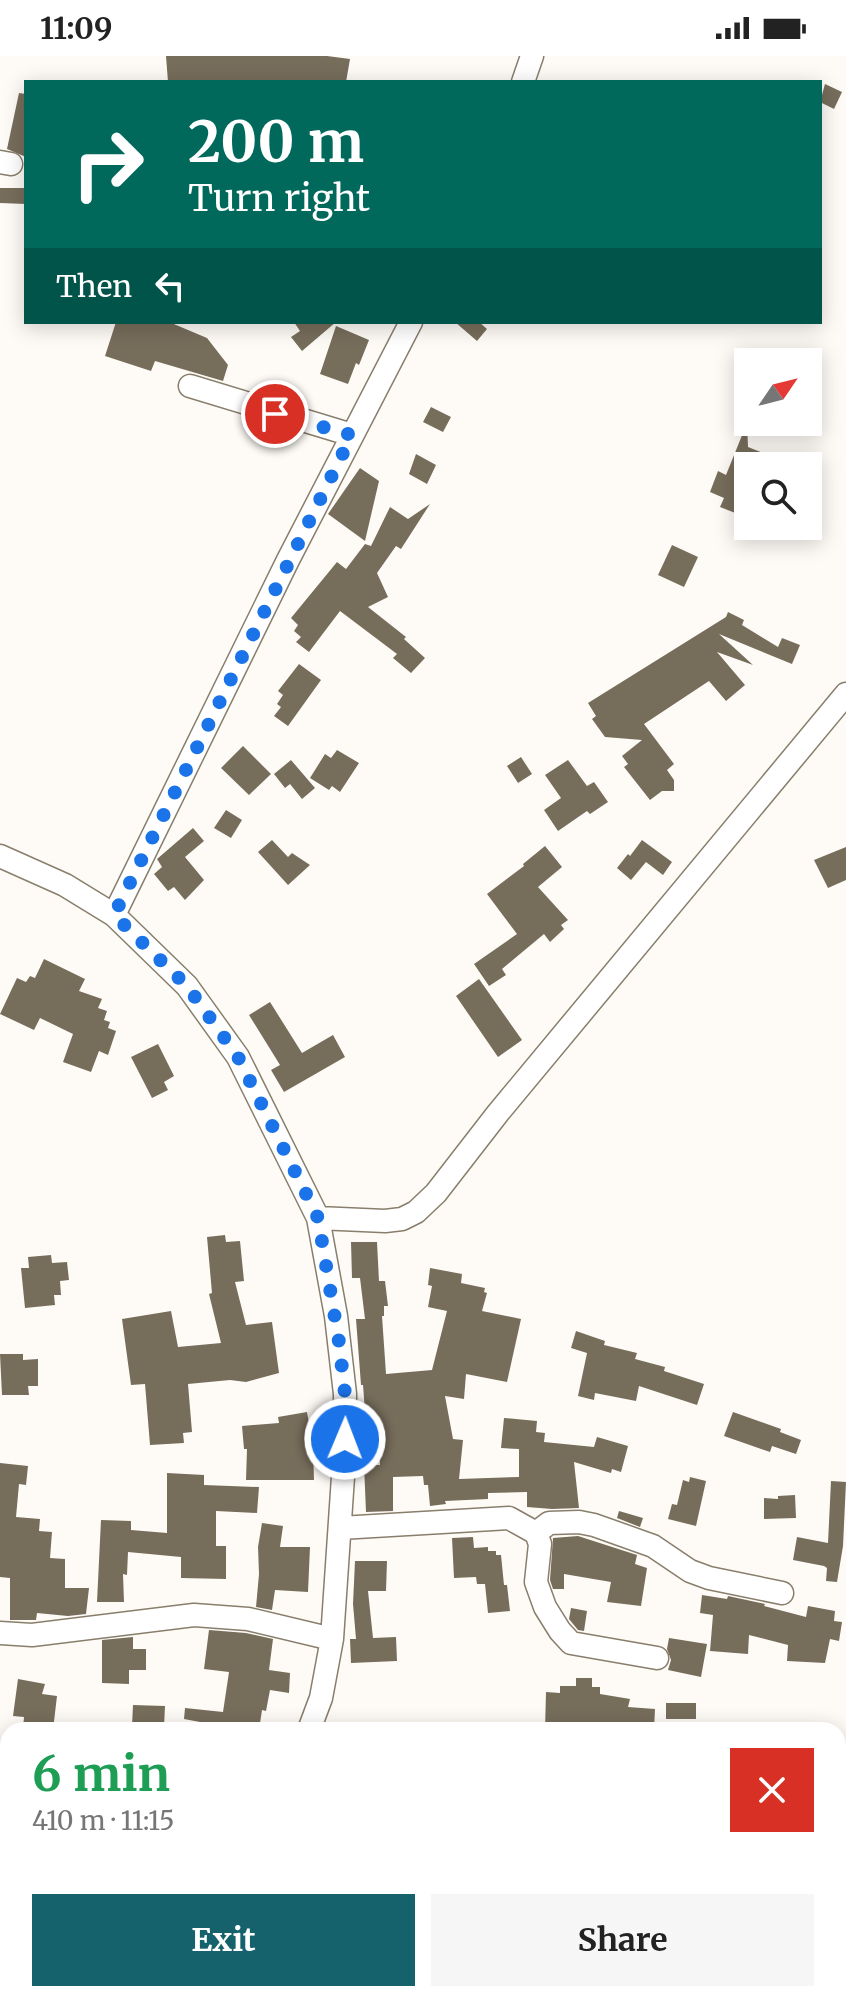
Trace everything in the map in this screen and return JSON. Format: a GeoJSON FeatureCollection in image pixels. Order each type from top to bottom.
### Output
{"type":"FeatureCollection","features":[{"type":"Feature","properties":{"kind":"street"},"geometry":{"type":"LineString","coordinates":[[524,80],[532,56]]}},
{"type":"Feature","properties":{"kind":"street"},"geometry":{"type":"LineString","coordinates":[[114,915],[410,324]]}},
{"type":"Feature","properties":{"kind":"street"},"geometry":{"type":"LineString","coordinates":[[190,386],[352,435]]}},
{"type":"Feature","properties":{"kind":"street"},"geometry":{"type":"LineString","coordinates":[[318,1218],[402,1219],[416,1212],[436,1193],[498,1113],[846,694]]}},
{"type":"Feature","properties":{"kind":"street"},"geometry":{"type":"LineString","coordinates":[[0,856],[65,885],[114,915],[187,986],[238,1057],[318,1218],[336,1316],[345,1394],[332,1639],[321,1698],[312,1722]]}},
{"type":"Feature","properties":{"kind":"street"},"geometry":{"type":"LineString","coordinates":[[340,1528],[509,1518],[536,1533],[540,1544],[536,1582],[545,1607],[571,1643],[657,1658]]}},
{"type":"Feature","properties":{"kind":"street"},"geometry":{"type":"LineString","coordinates":[[536,1533],[549,1523],[594,1525],[653,1546],[690,1571],[709,1578],[782,1593]]}},
{"type":"Feature","properties":{"kind":"street"},"geometry":{"type":"LineString","coordinates":[[0,1633],[32,1635],[194,1615],[248,1619],[332,1639]]}},
{"type":"Feature","properties":{"kind":"building"},"geometry":{"type":"Polygon","coordinates":[[[166,56],[327,56],[350,59],[346,80],[168,80],[166,56]]]}},
{"type":"Feature","properties":{"kind":"building"},"geometry":{"type":"Polygon","coordinates":[[[825,84],[842,92],[834,109],[822,103],[825,84]]]}},
{"type":"Feature","properties":{"kind":"building"},"geometry":{"type":"Polygon","coordinates":[[[19,93],[24,94],[24,156],[7,149],[19,93]]]}},
{"type":"Feature","properties":{"kind":"building"},"geometry":{"type":"Polygon","coordinates":[[[0,188],[24,188],[24,204],[0,203],[0,188]]]}},
{"type":"Feature","properties":{"kind":"building"},"geometry":{"type":"Polygon","coordinates":[[[115,324],[174,324],[207,338],[228,365],[223,381],[155,361],[151,371],[105,356],[115,324]]]}},
{"type":"Feature","properties":{"kind":"building"},"geometry":{"type":"Polygon","coordinates":[[[295,324],[334,324],[302,351],[291,337],[300,331],[295,324]]]}},
{"type":"Feature","properties":{"kind":"building"},"geometry":{"type":"Polygon","coordinates":[[[457,324],[481,324],[487,329],[477,341],[457,324]]]}},
{"type":"Feature","properties":{"kind":"building"},"geometry":{"type":"Polygon","coordinates":[[[336,326],[369,340],[348,384],[320,374],[336,326]]]}},
{"type":"Feature","properties":{"kind":"building"},"geometry":{"type":"Polygon","coordinates":[[[431,407],[451,417],[443,432],[423,422],[431,407]]]}},
{"type":"Feature","properties":{"kind":"building"},"geometry":{"type":"Polygon","coordinates":[[[742,436],[748,436],[748,447],[760,452],[735,452],[742,436]]]}},
{"type":"Feature","properties":{"kind":"building"},"geometry":{"type":"Polygon","coordinates":[[[416,454],[436,465],[427,484],[409,474],[416,454]]]}},
{"type":"Feature","properties":{"kind":"building"},"geometry":{"type":"Polygon","coordinates":[[[734,455],[734,512],[720,507],[724,498],[710,492],[718,471],[726,475],[734,455]]]}},
{"type":"Feature","properties":{"kind":"building"},"geometry":{"type":"Polygon","coordinates":[[[360,468],[379,481],[365,541],[328,514],[360,468]]]}},
{"type":"Feature","properties":{"kind":"building"},"geometry":{"type":"Polygon","coordinates":[[[430,504],[401,549],[396,546],[377,573],[388,597],[368,607],[406,637],[404,639],[425,658],[411,673],[393,658],[397,654],[340,611],[309,652],[296,642],[301,637],[294,631],[298,625],[291,618],[337,562],[346,569],[365,544],[371,546],[390,507],[408,519],[430,504]]]}},
{"type":"Feature","properties":{"kind":"building"},"geometry":{"type":"Polygon","coordinates":[[[672,545],[698,557],[684,587],[658,575],[672,545]]]}},
{"type":"Feature","properties":{"kind":"building"},"geometry":{"type":"Polygon","coordinates":[[[728,612],[744,620],[742,625],[778,647],[782,638],[800,645],[792,664],[719,634],[753,665],[717,652],[745,685],[726,701],[709,681],[644,724],[674,764],[667,770],[674,780],[674,791],[662,791],[650,800],[624,767],[628,764],[622,756],[642,740],[605,737],[592,719],[596,716],[588,703],[726,617],[728,612]]]}},
{"type":"Feature","properties":{"kind":"building"},"geometry":{"type":"Polygon","coordinates":[[[299,664],[321,680],[288,726],[274,716],[281,707],[277,704],[283,695],[278,691],[299,664]]]}},
{"type":"Feature","properties":{"kind":"building"},"geometry":{"type":"Polygon","coordinates":[[[243,746],[271,774],[249,795],[221,768],[243,746]]]}},
{"type":"Feature","properties":{"kind":"building"},"geometry":{"type":"Polygon","coordinates":[[[337,750],[359,763],[340,792],[332,786],[329,790],[310,778],[325,754],[331,758],[337,750]]]}},
{"type":"Feature","properties":{"kind":"building"},"geometry":{"type":"Polygon","coordinates":[[[521,757],[532,774],[518,783],[507,766],[521,757]]]}},
{"type":"Feature","properties":{"kind":"building"},"geometry":{"type":"Polygon","coordinates":[[[291,760],[315,788],[302,799],[290,784],[285,788],[274,774],[291,760]]]}},
{"type":"Feature","properties":{"kind":"building"},"geometry":{"type":"Polygon","coordinates":[[[568,760],[587,786],[594,782],[608,802],[590,814],[587,811],[558,831],[544,810],[561,798],[545,775],[568,760]]]}},
{"type":"Feature","properties":{"kind":"building"},"geometry":{"type":"Polygon","coordinates":[[[226,810],[242,820],[231,838],[214,828],[226,810]]]}},
{"type":"Feature","properties":{"kind":"building"},"geometry":{"type":"Polygon","coordinates":[[[193,828],[204,841],[185,857],[204,880],[185,900],[174,887],[168,891],[154,874],[162,867],[157,859],[193,828]]]}},
{"type":"Feature","properties":{"kind":"building"},"geometry":{"type":"Polygon","coordinates":[[[272,840],[288,857],[292,853],[310,865],[288,885],[258,852],[272,840]]]}},
{"type":"Feature","properties":{"kind":"building"},"geometry":{"type":"Polygon","coordinates":[[[642,840],[672,862],[663,875],[646,862],[631,880],[617,868],[642,840]]]}},
{"type":"Feature","properties":{"kind":"building"},"geometry":{"type":"Polygon","coordinates":[[[545,846],[562,867],[538,887],[568,920],[561,925],[564,929],[550,942],[544,934],[502,969],[506,975],[489,986],[474,964],[517,934],[487,894],[545,846]]]}},
{"type":"Feature","properties":{"kind":"building"},"geometry":{"type":"Polygon","coordinates":[[[846,847],[846,880],[828,888],[814,860],[846,847]]]}},
{"type":"Feature","properties":{"kind":"building"},"geometry":{"type":"Polygon","coordinates":[[[44,959],[85,979],[79,991],[102,999],[98,1008],[107,1011],[104,1020],[110,1022],[108,1028],[116,1031],[108,1055],[99,1051],[91,1072],[63,1062],[73,1034],[40,1018],[34,1030],[0,1014],[17,978],[26,982],[30,976],[35,978],[44,959]]]}},
{"type":"Feature","properties":{"kind":"building"},"geometry":{"type":"Polygon","coordinates":[[[479,979],[522,1040],[498,1057],[456,996],[479,979]]]}},
{"type":"Feature","properties":{"kind":"building"},"geometry":{"type":"Polygon","coordinates":[[[270,1002],[302,1053],[333,1035],[345,1057],[284,1092],[271,1070],[280,1065],[249,1015],[270,1002]]]}},
{"type":"Feature","properties":{"kind":"building"},"geometry":{"type":"Polygon","coordinates":[[[158,1044],[174,1076],[164,1082],[168,1090],[152,1098],[131,1057],[158,1044]]]}},
{"type":"Feature","properties":{"kind":"building"},"geometry":{"type":"Polygon","coordinates":[[[225,1235],[226,1242],[240,1241],[244,1281],[235,1282],[246,1325],[272,1322],[279,1373],[246,1382],[230,1380],[188,1384],[192,1432],[183,1433],[184,1443],[150,1445],[145,1384],[131,1385],[122,1319],[171,1311],[178,1347],[221,1343],[209,1294],[212,1293],[207,1237],[225,1235]]]}},
{"type":"Feature","properties":{"kind":"building"},"geometry":{"type":"Polygon","coordinates":[[[351,1242],[377,1242],[379,1281],[385,1281],[388,1306],[384,1306],[382,1316],[386,1374],[432,1370],[447,1311],[428,1307],[432,1286],[428,1285],[430,1268],[462,1274],[461,1283],[485,1288],[484,1292],[487,1293],[482,1311],[521,1319],[507,1382],[466,1374],[464,1399],[445,1396],[453,1439],[463,1440],[459,1479],[519,1477],[519,1449],[501,1448],[504,1418],[537,1421],[536,1432],[545,1433],[544,1442],[594,1447],[597,1437],[628,1446],[621,1472],[612,1469],[611,1473],[574,1462],[579,1508],[552,1509],[527,1507],[527,1492],[488,1493],[488,1499],[445,1501],[446,1504],[430,1506],[428,1485],[424,1485],[423,1476],[393,1477],[393,1511],[366,1512],[364,1465],[380,1465],[378,1423],[366,1424],[356,1319],[365,1319],[360,1278],[352,1278],[351,1242]]]}},
{"type":"Feature","properties":{"kind":"building"},"geometry":{"type":"Polygon","coordinates":[[[51,1255],[52,1263],[67,1262],[69,1280],[60,1281],[61,1295],[54,1295],[55,1305],[25,1308],[21,1268],[29,1268],[28,1257],[51,1255]]]}},
{"type":"Feature","properties":{"kind":"building"},"geometry":{"type":"Polygon","coordinates":[[[576,1331],[605,1341],[604,1345],[637,1353],[635,1359],[665,1367],[664,1371],[704,1384],[697,1405],[639,1386],[636,1401],[595,1393],[594,1400],[578,1396],[587,1353],[571,1348],[576,1331]]]}},
{"type":"Feature","properties":{"kind":"building"},"geometry":{"type":"Polygon","coordinates":[[[0,1354],[23,1354],[23,1360],[38,1359],[38,1386],[28,1386],[29,1395],[2,1395],[0,1354]]]}},
{"type":"Feature","properties":{"kind":"building"},"geometry":{"type":"Polygon","coordinates":[[[307,1412],[314,1480],[246,1480],[247,1449],[244,1449],[242,1426],[279,1423],[278,1417],[307,1412]]]}},
{"type":"Feature","properties":{"kind":"building"},"geometry":{"type":"Polygon","coordinates":[[[733,1412],[781,1429],[780,1432],[801,1440],[796,1454],[772,1446],[770,1452],[724,1436],[733,1412]]]}},
{"type":"Feature","properties":{"kind":"building"},"geometry":{"type":"Polygon","coordinates":[[[0,1463],[28,1466],[26,1485],[19,1484],[16,1517],[40,1519],[39,1531],[52,1532],[50,1558],[65,1559],[65,1588],[89,1588],[86,1614],[37,1613],[36,1620],[10,1620],[10,1578],[0,1577],[0,1463]]]}},
{"type":"Feature","properties":{"kind":"building"},"geometry":{"type":"Polygon","coordinates":[[[167,1473],[204,1475],[204,1485],[259,1487],[257,1513],[216,1511],[216,1546],[226,1546],[226,1579],[181,1578],[181,1557],[128,1552],[127,1575],[123,1574],[124,1602],[97,1602],[101,1520],[131,1521],[131,1530],[167,1533],[167,1473]]]}},
{"type":"Feature","properties":{"kind":"building"},"geometry":{"type":"Polygon","coordinates":[[[690,1477],[706,1481],[696,1526],[668,1519],[672,1504],[677,1505],[683,1480],[689,1482],[690,1477]]]}},
{"type":"Feature","properties":{"kind":"building"},"geometry":{"type":"Polygon","coordinates":[[[831,1481],[846,1482],[843,1546],[837,1582],[826,1581],[827,1568],[824,1566],[793,1560],[797,1537],[828,1543],[831,1481]]]}},
{"type":"Feature","properties":{"kind":"building"},"geometry":{"type":"Polygon","coordinates":[[[795,1495],[796,1518],[764,1519],[764,1498],[795,1495]]]}},
{"type":"Feature","properties":{"kind":"building"},"geometry":{"type":"Polygon","coordinates":[[[619,1511],[643,1518],[640,1527],[617,1518],[619,1511]]]}},
{"type":"Feature","properties":{"kind":"building"},"geometry":{"type":"Polygon","coordinates":[[[262,1523],[283,1526],[280,1547],[310,1547],[308,1592],[275,1590],[272,1610],[256,1607],[262,1523]]]}},
{"type":"Feature","properties":{"kind":"building"},"geometry":{"type":"Polygon","coordinates":[[[578,1536],[637,1555],[635,1564],[647,1568],[641,1606],[607,1602],[611,1582],[564,1574],[564,1589],[553,1589],[550,1580],[553,1538],[578,1536]]]}},
{"type":"Feature","properties":{"kind":"building"},"geometry":{"type":"Polygon","coordinates":[[[473,1537],[474,1548],[488,1547],[488,1551],[501,1555],[510,1611],[488,1613],[485,1584],[477,1584],[476,1577],[454,1578],[452,1538],[473,1537]]]}},
{"type":"Feature","properties":{"kind":"building"},"geometry":{"type":"Polygon","coordinates":[[[355,1561],[387,1561],[386,1591],[368,1591],[373,1638],[396,1637],[397,1661],[351,1663],[350,1639],[356,1639],[353,1604],[355,1561]]]}},
{"type":"Feature","properties":{"kind":"building"},"geometry":{"type":"Polygon","coordinates":[[[702,1595],[727,1599],[728,1596],[806,1617],[808,1606],[835,1611],[834,1621],[842,1622],[839,1641],[830,1639],[825,1663],[787,1661],[788,1645],[749,1635],[748,1654],[710,1651],[713,1615],[700,1613],[702,1595]]]}},
{"type":"Feature","properties":{"kind":"building"},"geometry":{"type":"Polygon","coordinates":[[[571,1608],[587,1611],[584,1631],[578,1630],[569,1619],[571,1608]]]}},
{"type":"Feature","properties":{"kind":"building"},"geometry":{"type":"Polygon","coordinates":[[[209,1630],[273,1639],[269,1670],[290,1673],[289,1693],[270,1690],[260,1722],[184,1719],[185,1708],[223,1712],[229,1672],[204,1669],[209,1630]]]}},
{"type":"Feature","properties":{"kind":"building"},"geometry":{"type":"Polygon","coordinates":[[[133,1637],[133,1649],[146,1649],[146,1670],[129,1670],[129,1684],[102,1683],[102,1640],[133,1637]]]}},
{"type":"Feature","properties":{"kind":"building"},"geometry":{"type":"Polygon","coordinates":[[[669,1638],[707,1644],[701,1677],[668,1670],[671,1660],[667,1649],[669,1638]]]}},
{"type":"Feature","properties":{"kind":"building"},"geometry":{"type":"Polygon","coordinates":[[[576,1678],[592,1678],[592,1687],[600,1687],[600,1694],[630,1699],[628,1707],[655,1709],[654,1722],[545,1722],[546,1692],[560,1693],[560,1686],[576,1686],[576,1678]]]}},
{"type":"Feature","properties":{"kind":"building"},"geometry":{"type":"Polygon","coordinates":[[[18,1679],[45,1684],[42,1694],[57,1696],[54,1722],[24,1722],[24,1717],[13,1716],[18,1679]]]}},
{"type":"Feature","properties":{"kind":"building"},"geometry":{"type":"Polygon","coordinates":[[[666,1703],[696,1703],[696,1719],[666,1719],[666,1703]]]}},
{"type":"Feature","properties":{"kind":"building"},"geometry":{"type":"Polygon","coordinates":[[[133,1705],[165,1706],[164,1722],[132,1722],[133,1705]]]}},
{"type":"Feature","properties":{"kind":"route"},"geometry":{"type":"LineString","coordinates":[[275,414],[352,435],[114,915],[187,986],[238,1057],[318,1218],[336,1316],[345,1394],[345,1439]]}}]}
